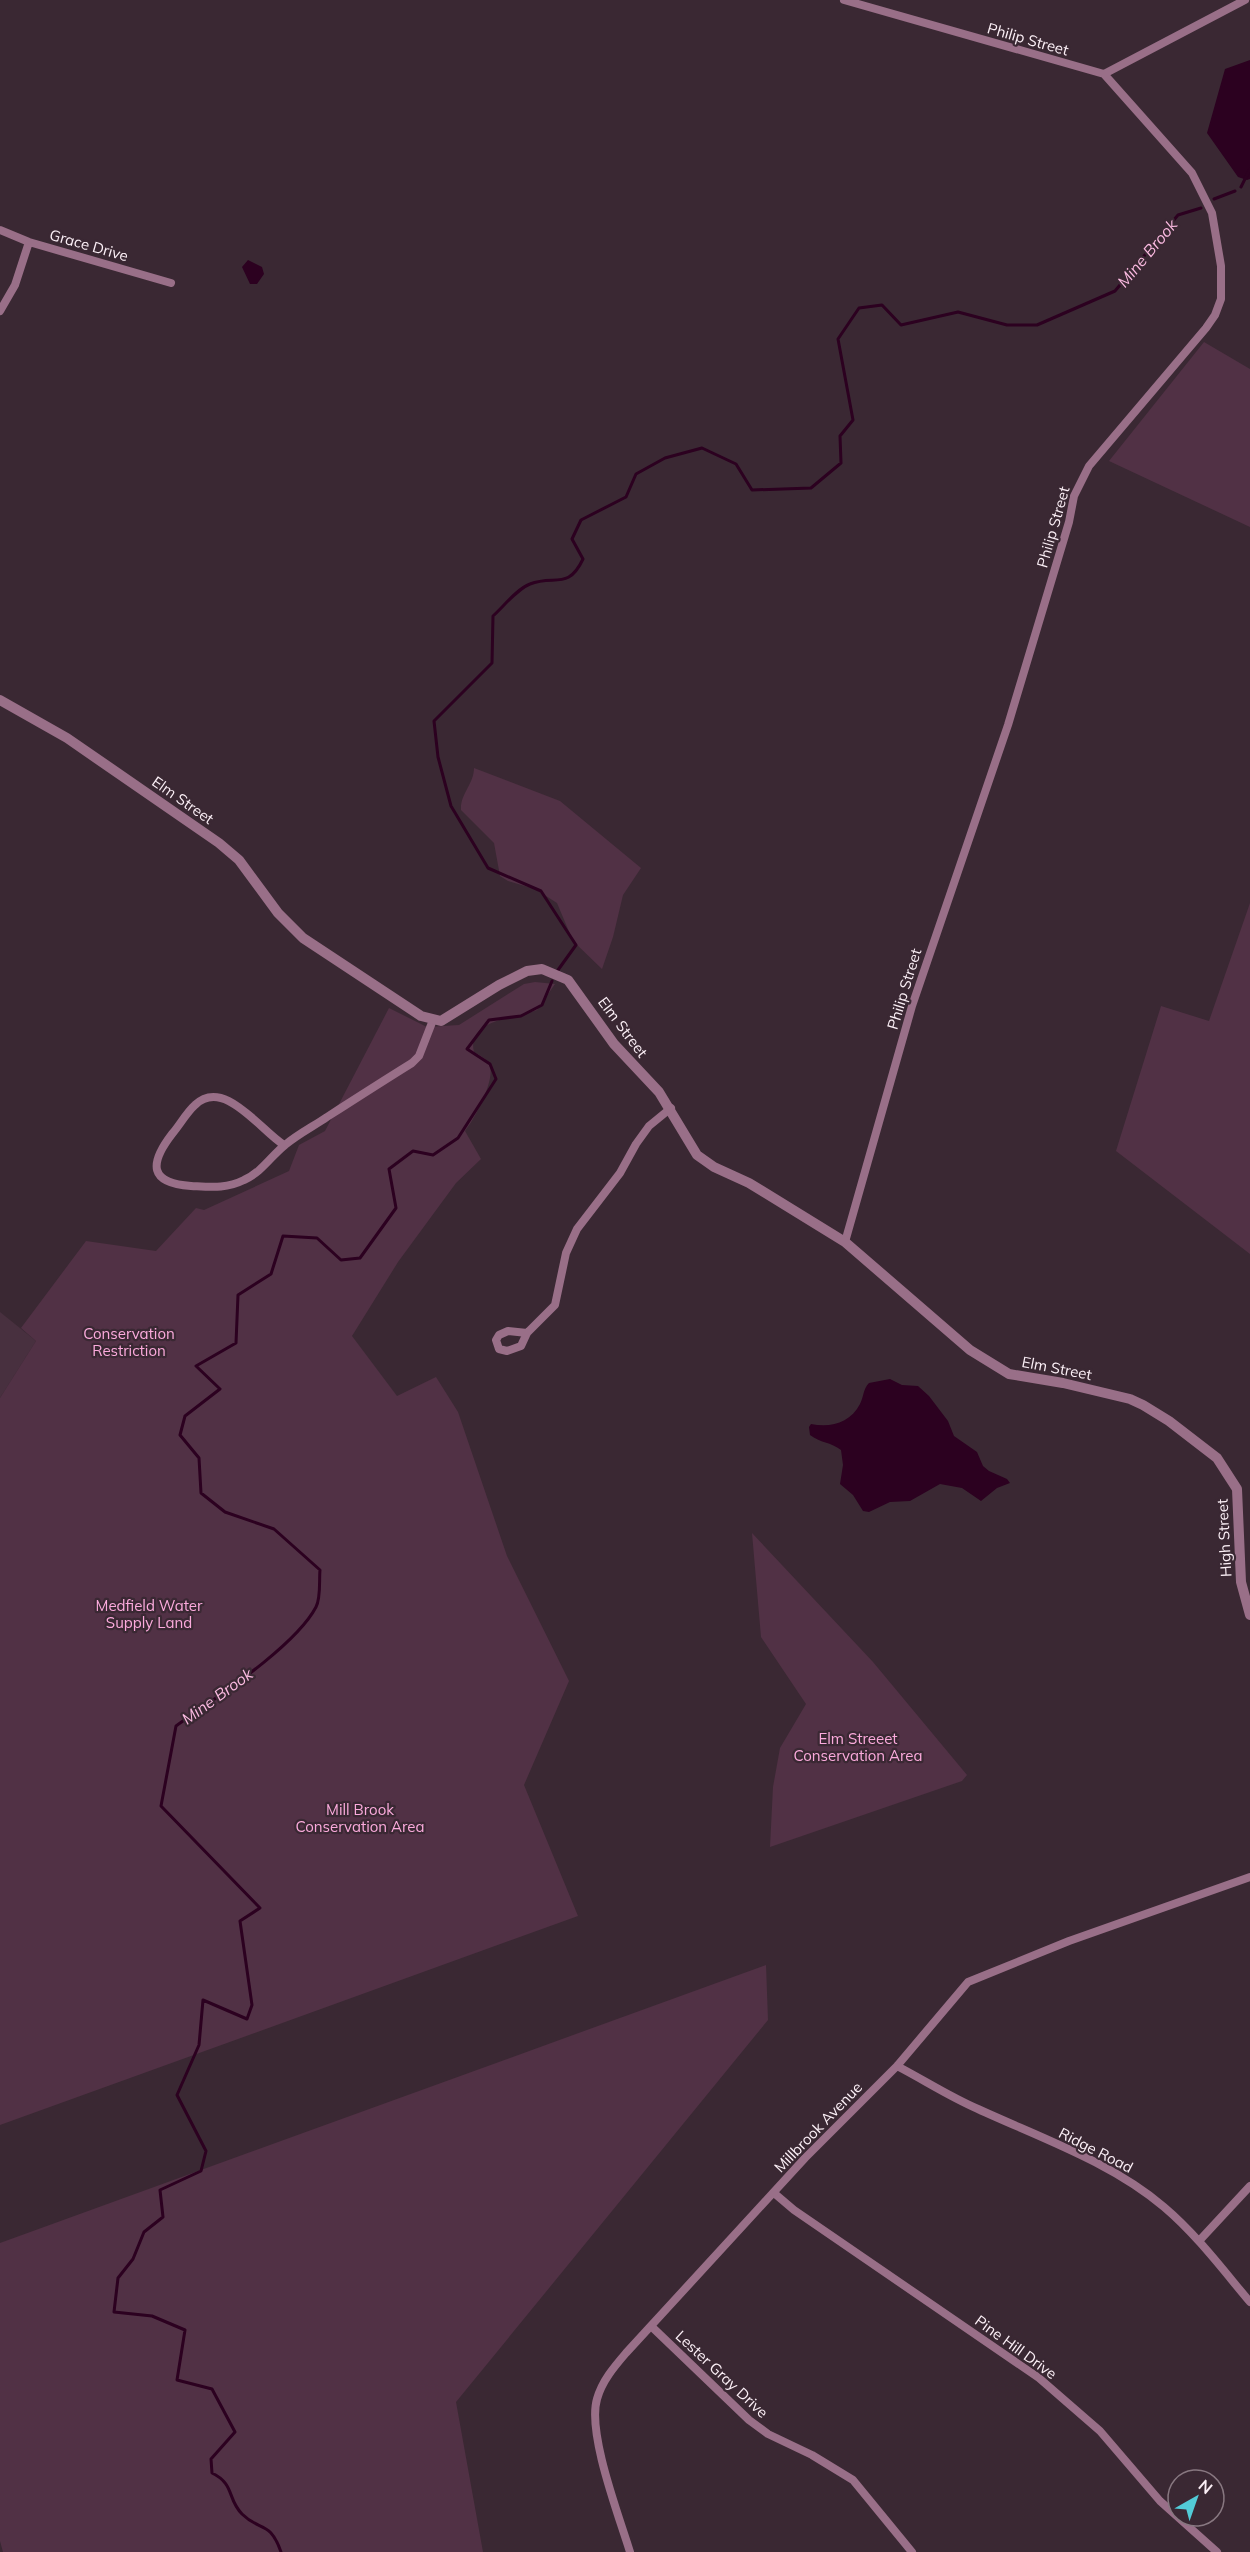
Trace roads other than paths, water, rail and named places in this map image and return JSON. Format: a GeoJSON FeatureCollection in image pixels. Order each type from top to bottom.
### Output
{"type":"FeatureCollection","features":[{"type":"Feature","properties":{"kind":"street","name":"Philip Street"},"geometry":{"type":"LineString","coordinates":[[844,0],[1104,74],[1173,150],[1192,173],[1204,195],[1217,237],[1221,299],[1215,315],[1206,328],[1089,465],[1074,496],[1069,522],[1008,725],[912,1006],[844,1242]]}},
{"type":"Feature","properties":{"kind":"street"},"geometry":{"type":"LineString","coordinates":[[1104,74],[1245,0]]}},
{"type":"Feature","properties":{"kind":"street","name":"Grace Drive"},"geometry":{"type":"LineString","coordinates":[[0,230],[29,242],[171,283]]}},
{"type":"Feature","properties":{"kind":"street"},"geometry":{"type":"LineString","coordinates":[[0,311],[15,285],[29,242]]}},
{"type":"Feature","properties":{"kind":"street","name":"Elm Street"},"geometry":{"type":"LineString","coordinates":[[0,700],[66,738],[219,843],[239,860],[278,913],[303,939],[421,1016],[441,1021],[519,974],[542,969],[568,980],[579,992],[614,1044],[670,1108],[698,1155],[714,1167],[749,1183],[844,1242],[970,1350],[990,1363],[1009,1374],[1064,1383],[1136,1402],[1169,1421],[1221,1463]]}},
{"type":"Feature","properties":{"kind":"street"},"geometry":{"type":"LineString","coordinates":[[284,1146],[233,1102],[223,1096],[213,1096],[195,1104],[164,1145],[156,1162],[157,1171],[164,1181],[173,1185],[225,1188],[261,1170],[284,1146],[412,1063],[419,1056],[433,1020]]}},
{"type":"Feature","properties":{"kind":"street"},"geometry":{"type":"LineString","coordinates":[[527,1333],[555,1305],[566,1254],[577,1229],[620,1173],[649,1126],[670,1108]]}},
{"type":"Feature","properties":{"kind":"street","name":"High Street"},"geometry":{"type":"LineString","coordinates":[[1221,1463],[1237,1489],[1241,1582],[1250,1615]]}},
{"type":"Feature","properties":{"kind":"street","name":"Millbrook Avenue"},"geometry":{"type":"LineString","coordinates":[[630,2552],[597,2438],[596,2401],[610,2372],[805,2158],[897,2066],[968,1982],[1069,1941],[1250,1877]]}},
{"type":"Feature","properties":{"kind":"street","name":"Ridge Road"},"geometry":{"type":"LineString","coordinates":[[897,2066],[974,2108],[1102,2166],[1135,2185],[1165,2208],[1199,2241],[1250,2302]]}},
{"type":"Feature","properties":{"kind":"street"},"geometry":{"type":"LineString","coordinates":[[1199,2241],[1250,2186]]}},
{"type":"Feature","properties":{"kind":"street","name":"Pine Hill Drive"},"geometry":{"type":"LineString","coordinates":[[774,2193],[794,2210],[1038,2378],[1100,2430],[1160,2501],[1217,2552]]}},
{"type":"Feature","properties":{"kind":"street","name":"Lester Gray Drive"},"geometry":{"type":"LineString","coordinates":[[651,2326],[749,2420],[768,2434],[812,2455],[853,2480],[912,2552]]}},
{"type":"Feature","properties":{"kind":"waterway"},"geometry":{"type":"LineString","coordinates":[[1241,187],[1250,169]]}},
{"type":"Feature","properties":{"kind":"waterway","name":"Mine Brook"},"geometry":{"type":"LineString","coordinates":[[1214,199],[1235,191]]}},
{"type":"Feature","properties":{"kind":"waterway","name":"Mine Brook"},"geometry":{"type":"LineString","coordinates":[[558,970],[576,945],[541,891],[488,868],[451,806],[438,757],[434,721],[492,663],[493,616],[525,586],[539,581],[560,580],[572,575],[583,559],[572,539],[581,520],[626,497],[636,474],[665,458],[702,448],[736,464],[752,490],[811,488],[841,463],[840,436],[853,420],[838,339],[859,308],[882,305],[901,325],[958,312],[1007,325],[1037,325],[1115,291],[1178,215],[1201,208]]}},
{"type":"Feature","properties":{"kind":"waterway","name":"Mine Brook"},"geometry":{"type":"LineString","coordinates":[[281,2552],[273,2535],[242,2514],[234,2503],[228,2487],[212,2473],[211,2459],[235,2432],[212,2389],[177,2380],[185,2330],[152,2316],[114,2312],[118,2278],[133,2259],[144,2232],[163,2217],[160,2190],[201,2171],[206,2151],[177,2095],[199,2045],[203,2000],[247,2019],[252,2005],[240,1921],[260,1908],[161,1806],[176,1726],[231,1687],[291,1639],[316,1607],[319,1594],[320,1570],[274,1529],[225,1512],[201,1493],[199,1458],[180,1435],[185,1416],[220,1389],[196,1366],[236,1343],[238,1295],[271,1274],[283,1236],[317,1238],[341,1260],[360,1258],[396,1208],[389,1169],[413,1151],[433,1155],[458,1138],[496,1079],[490,1064],[467,1049],[489,1020],[521,1016],[542,1005],[552,981]]}},
{"type":"Feature","properties":{"kind":"park label","name":"Conservation Restriction"},"geometry":{"type":"Point","coordinates":[129,1342]}},
{"type":"Feature","properties":{"kind":"park label","name":"Medfield Water Supply Land"},"geometry":{"type":"Point","coordinates":[149,1614]}},
{"type":"Feature","properties":{"kind":"park label","name":"Elm Streeet Conservation Area"},"geometry":{"type":"Point","coordinates":[858,1746]}},
{"type":"Feature","properties":{"kind":"park label","name":"Mill Brook Conservation Area"},"geometry":{"type":"Point","coordinates":[360,1818]}}]}
